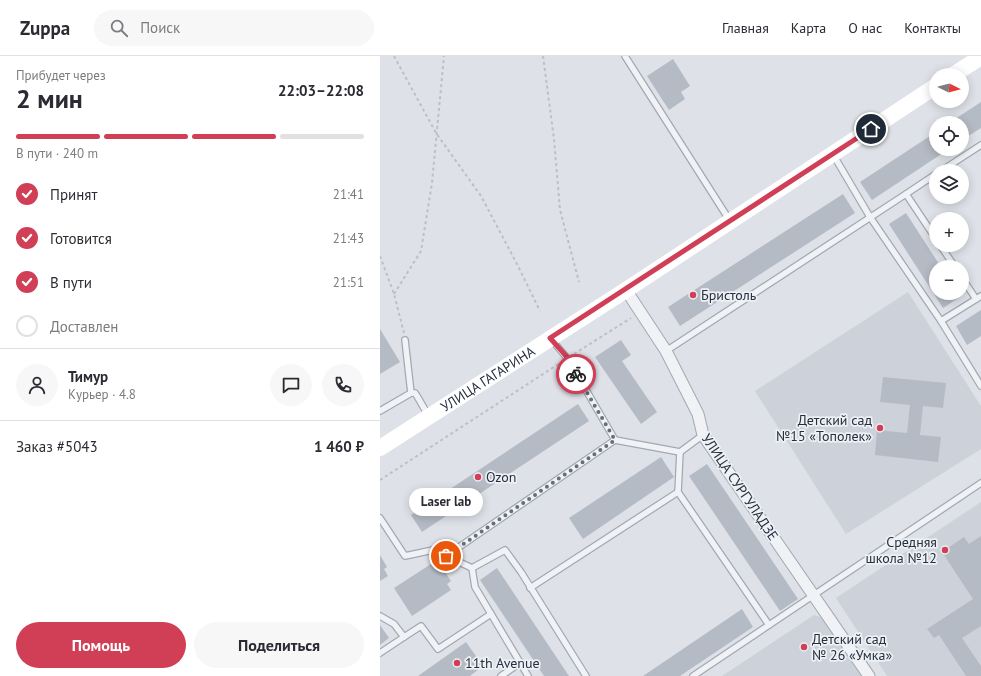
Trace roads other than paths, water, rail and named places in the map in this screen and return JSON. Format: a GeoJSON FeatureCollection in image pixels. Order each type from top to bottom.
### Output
{"type":"FeatureCollection","features":[{"type":"Feature","properties":{"kind":"street"},"geometry":{"type":"LineString","coordinates":[[964,68],[981,57]]}},
{"type":"Feature","properties":{"kind":"street","name":"УЛИЦА ГАГАРИНА"},"geometry":{"type":"LineString","coordinates":[[381,447],[626,290],[929,91]]}},
{"type":"Feature","properties":{"kind":"street","name":"УЛИЦА СУРГУЛАДЗЕ"},"geometry":{"type":"LineString","coordinates":[[626,290],[666,351],[698,414],[703,435],[814,594],[869,676]]}},
{"type":"Feature","properties":{"kind":"lane"},"geometry":{"type":"LineString","coordinates":[[625,56],[730,222]]}},
{"type":"Feature","properties":{"kind":"lane"},"geometry":{"type":"LineString","coordinates":[[951,164],[981,144]]}},
{"type":"Feature","properties":{"kind":"lane"},"geometry":{"type":"LineString","coordinates":[[833,154],[870,217],[941,321],[981,386]]}},
{"type":"Feature","properties":{"kind":"lane"},"geometry":{"type":"LineString","coordinates":[[666,351],[929,179]]}},
{"type":"Feature","properties":{"kind":"lane"},"geometry":{"type":"LineString","coordinates":[[906,194],[929,228]]}},
{"type":"Feature","properties":{"kind":"lane"},"geometry":{"type":"LineString","coordinates":[[941,321],[978,297],[969,286]]}},
{"type":"Feature","properties":{"kind":"lane"},"geometry":{"type":"LineString","coordinates":[[550,338],[568,358],[615,440]]}},
{"type":"Feature","properties":{"kind":"lane"},"geometry":{"type":"LineString","coordinates":[[406,340],[411,393]]}},
{"type":"Feature","properties":{"kind":"lane"},"geometry":{"type":"LineString","coordinates":[[411,393],[414,393],[417,396],[429,417]]}},
{"type":"Feature","properties":{"kind":"lane"},"geometry":{"type":"LineString","coordinates":[[380,411],[411,393]]}},
{"type":"Feature","properties":{"kind":"lane"},"geometry":{"type":"LineString","coordinates":[[446,556],[615,440],[680,452],[703,435]]}},
{"type":"Feature","properties":{"kind":"lane"},"geometry":{"type":"LineString","coordinates":[[680,452],[678,492],[769,625]]}},
{"type":"Feature","properties":{"kind":"lane"},"geometry":{"type":"LineString","coordinates":[[693,676],[981,483]]}},
{"type":"Feature","properties":{"kind":"lane"},"geometry":{"type":"LineString","coordinates":[[530,588],[678,492]]}},
{"type":"Feature","properties":{"kind":"lane"},"geometry":{"type":"LineString","coordinates":[[380,518],[404,556],[433,550],[472,568]]}},
{"type":"Feature","properties":{"kind":"lane"},"geometry":{"type":"LineString","coordinates":[[472,568],[505,550],[586,676]]}},
{"type":"Feature","properties":{"kind":"lane"},"geometry":{"type":"LineString","coordinates":[[472,568],[475,587],[528,676]]}},
{"type":"Feature","properties":{"kind":"lane"},"geometry":{"type":"LineString","coordinates":[[380,653],[421,626],[438,650],[491,614]]}},
{"type":"Feature","properties":{"kind":"lane"},"geometry":{"type":"LineString","coordinates":[[380,616],[394,624],[404,637]]}},
{"type":"Feature","properties":{"kind":"lane"},"geometry":{"type":"LineString","coordinates":[[501,676],[520,663]]}},
{"type":"Feature","properties":{"kind":"place","name":"Бристоль"},"geometry":{"type":"Point","coordinates":[693,295]}},
{"type":"Feature","properties":{"kind":"place","name":"Детский сад №15 «Тополек»"},"geometry":{"type":"Point","coordinates":[880,428]}},
{"type":"Feature","properties":{"kind":"place","name":"Ozon"},"geometry":{"type":"Point","coordinates":[478,477]}},
{"type":"Feature","properties":{"kind":"place","name":"Средняя школа №12"},"geometry":{"type":"Point","coordinates":[945,550]}},
{"type":"Feature","properties":{"kind":"place","name":"Laser lab"},"geometry":{"type":"Point","coordinates":[446,556]}},
{"type":"Feature","properties":{"kind":"place","name":"Детский сад № 26 «Умка»"},"geometry":{"type":"Point","coordinates":[804,647]}},
{"type":"Feature","properties":{"kind":"place","name":"11th Avenue"},"geometry":{"type":"Point","coordinates":[457,663]}}]}
